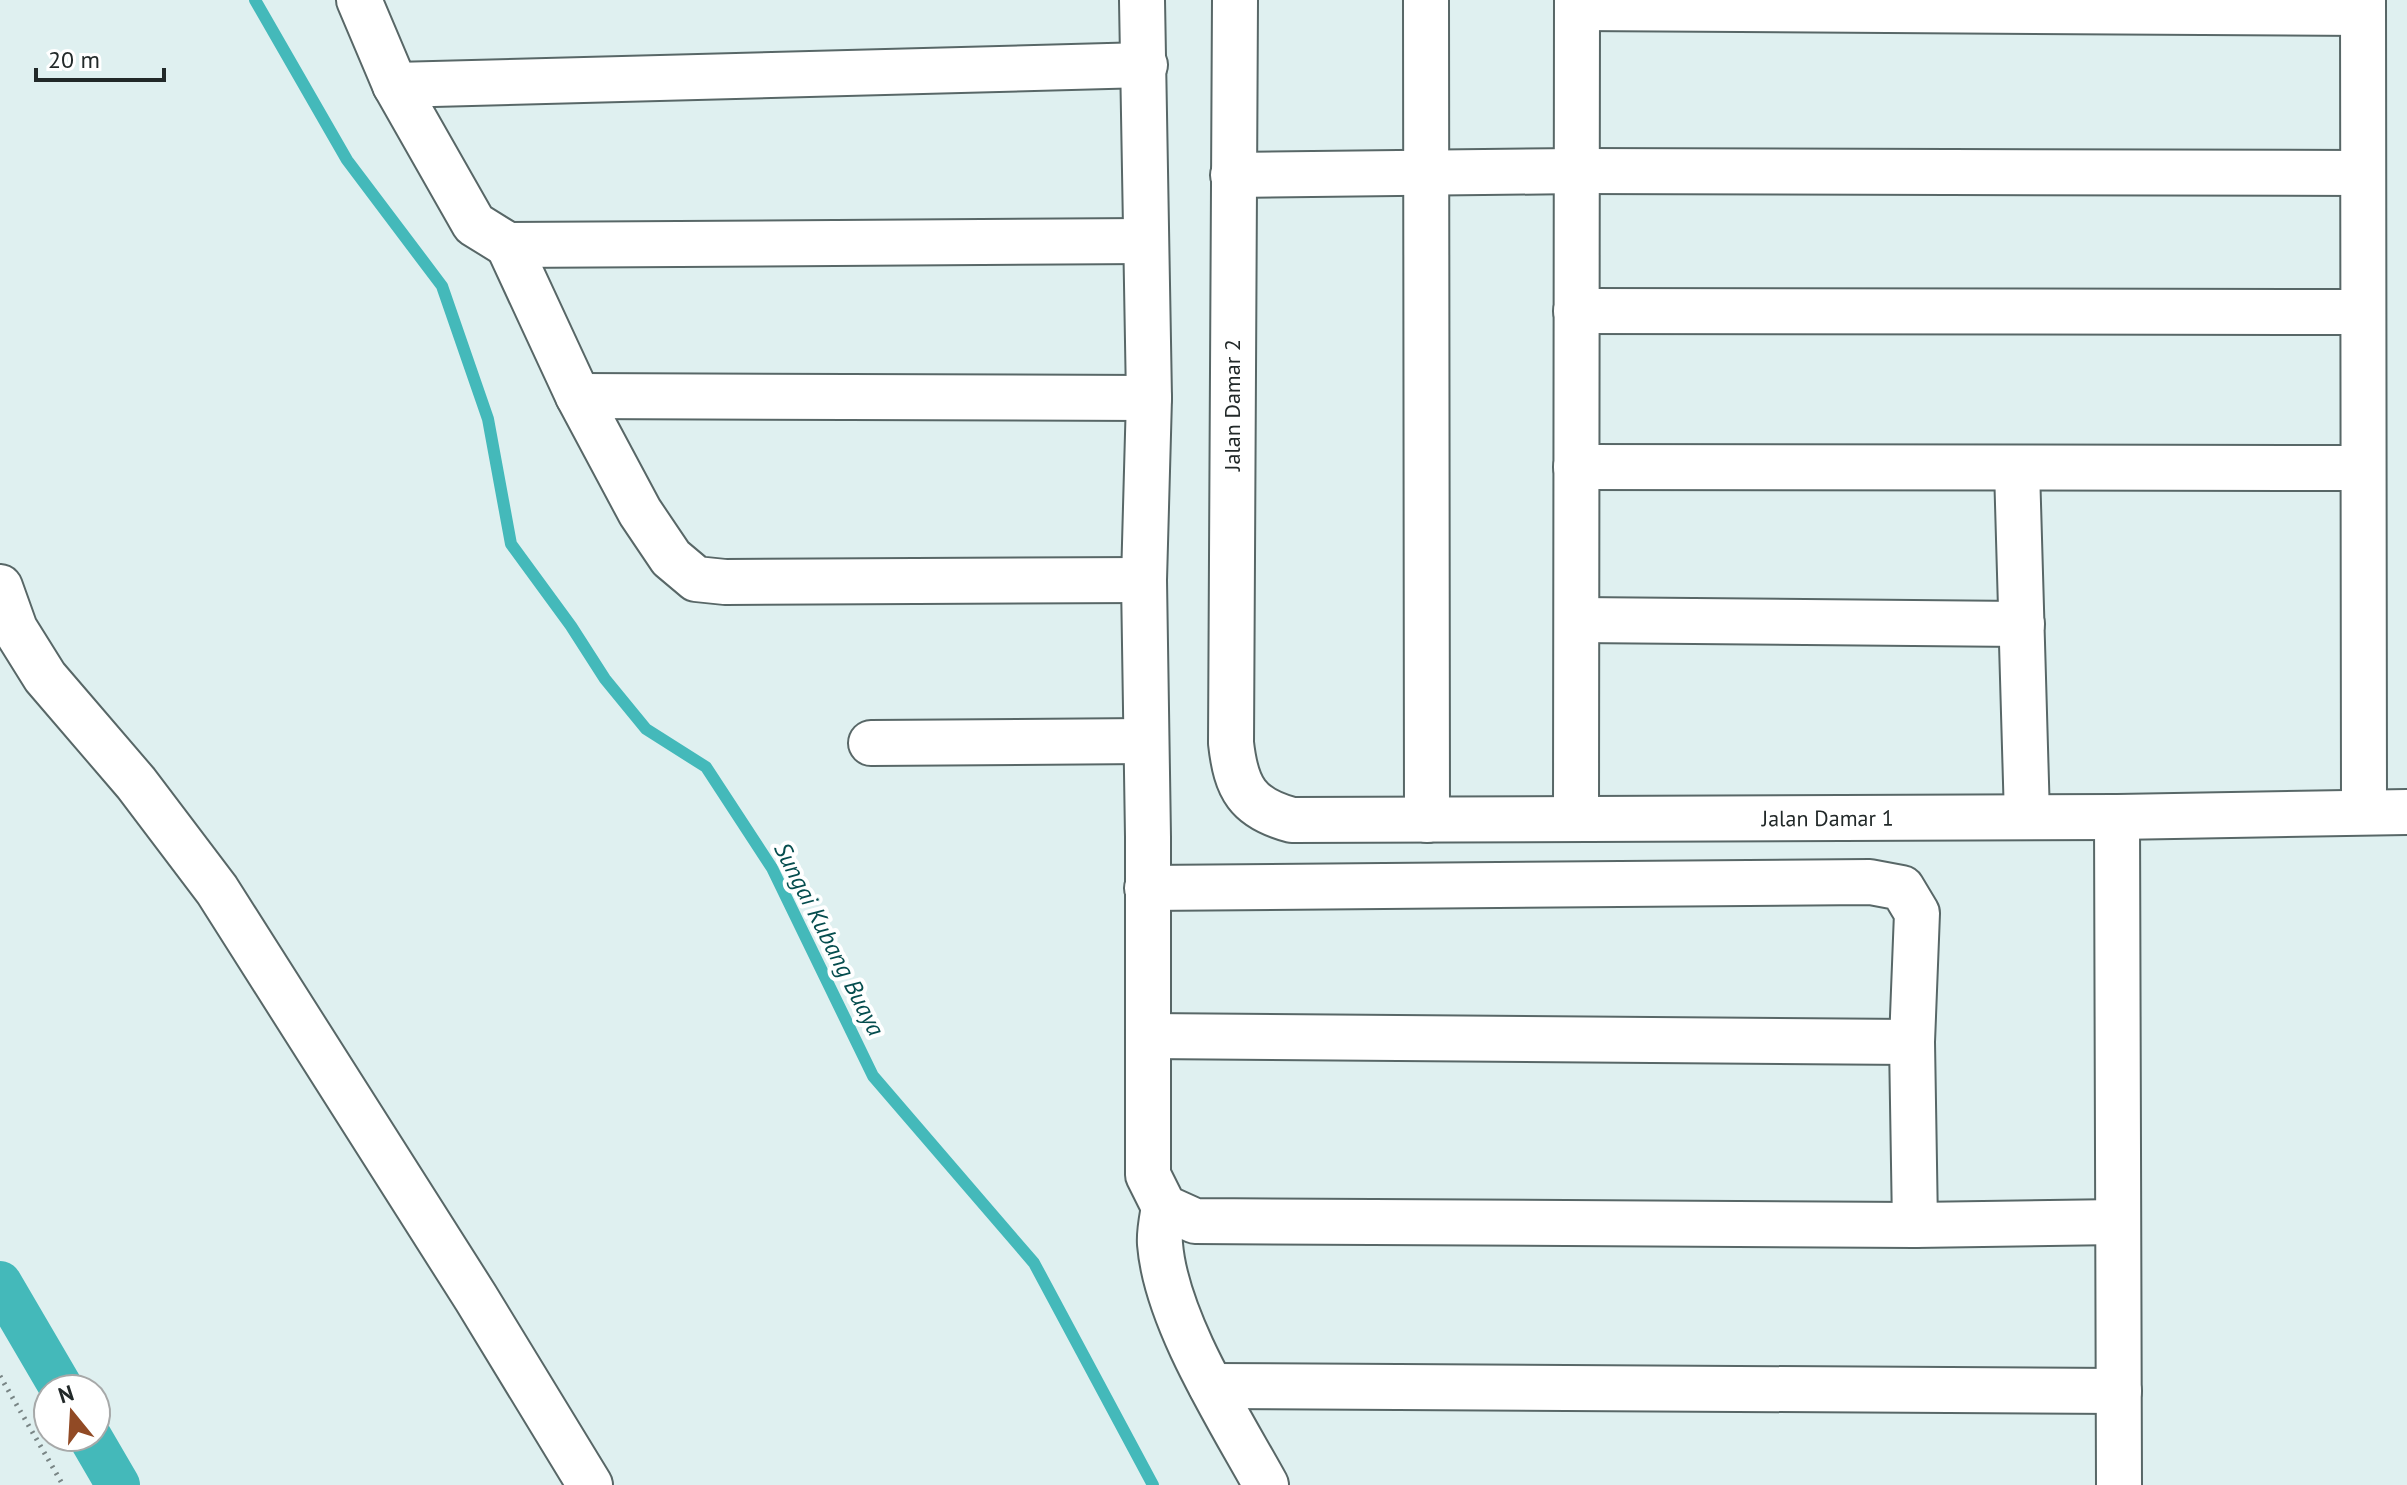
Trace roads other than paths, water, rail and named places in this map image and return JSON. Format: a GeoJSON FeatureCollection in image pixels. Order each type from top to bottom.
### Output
{"type":"FeatureCollection","features":[{"type":"Feature","properties":{"kind":"street"},"geometry":{"type":"LineString","coordinates":[[359,0],[395,85],[474,224],[508,245],[1145,241]]}},
{"type":"Feature","properties":{"kind":"street"},"geometry":{"type":"LineString","coordinates":[[1142,0],[1149,398],[1144,580],[1148,1175],[1164,1207],[1160,1242],[1168,1287],[1211,1386],[1266,1485]]}},
{"type":"Feature","properties":{"kind":"street","name":"Jalan Damar 2"},"geometry":{"type":"LineString","coordinates":[[1235,0],[1231,743],[1233,767],[1241,787],[1253,804]]}},
{"type":"Feature","properties":{"kind":"street"},"geometry":{"type":"LineString","coordinates":[[1426,0],[1427,820]]}},
{"type":"Feature","properties":{"kind":"street"},"geometry":{"type":"LineString","coordinates":[[1576,818],[1578,4],[2363,6],[2364,811]]}},
{"type":"Feature","properties":{"kind":"street"},"geometry":{"type":"LineString","coordinates":[[395,85],[1145,65]]}},
{"type":"Feature","properties":{"kind":"street"},"geometry":{"type":"LineString","coordinates":[[1233,175],[1578,171],[2362,173]]}},
{"type":"Feature","properties":{"kind":"street"},"geometry":{"type":"LineString","coordinates":[[508,245],[578,396],[640,512],[671,558],[696,579],[725,582],[1144,580]]}},
{"type":"Feature","properties":{"kind":"street"},"geometry":{"type":"LineString","coordinates":[[1576,311],[2362,312]]}},
{"type":"Feature","properties":{"kind":"street"},"geometry":{"type":"LineString","coordinates":[[578,396],[1149,398]]}},
{"type":"Feature","properties":{"kind":"street"},"geometry":{"type":"LineString","coordinates":[[1576,467],[2362,468]]}},
{"type":"Feature","properties":{"kind":"street"},"geometry":{"type":"LineString","coordinates":[[2017,469],[2027,817]]}},
{"type":"Feature","properties":{"kind":"street"},"geometry":{"type":"LineString","coordinates":[[0,587],[15,629],[45,677],[136,783],[217,890],[476,1298],[590,1485]]}},
{"type":"Feature","properties":{"kind":"street"},"geometry":{"type":"LineString","coordinates":[[1578,620],[2022,624]]}},
{"type":"Feature","properties":{"kind":"street"},"geometry":{"type":"LineString","coordinates":[[871,743],[1146,741]]}},
{"type":"Feature","properties":{"kind":"street","name":"Jalan Damar 1"},"geometry":{"type":"LineString","coordinates":[[1253,804],[1273,815],[1292,820],[2117,817],[2407,812]]}},
{"type":"Feature","properties":{"kind":"street"},"geometry":{"type":"LineString","coordinates":[[2117,817],[2119,1485]]}},
{"type":"Feature","properties":{"kind":"street"},"geometry":{"type":"LineString","coordinates":[[1147,888],[1870,882],[1902,888],[1917,913],[1912,1042],[1915,1225]]}},
{"type":"Feature","properties":{"kind":"street"},"geometry":{"type":"LineString","coordinates":[[1148,1036],[1912,1042]]}},
{"type":"Feature","properties":{"kind":"street"},"geometry":{"type":"LineString","coordinates":[[1164,1207],[1195,1221],[1915,1225],[2118,1222]]}},
{"type":"Feature","properties":{"kind":"street"},"geometry":{"type":"LineString","coordinates":[[1211,1386],[2119,1391]]}},
{"type":"Feature","properties":{"kind":"waterway","name":"Sungai Kubang Buaya"},"geometry":{"type":"LineString","coordinates":[[255,0],[347,160],[442,286],[488,419],[511,544],[605,679],[646,729],[706,767],[772,868],[873,1076],[1034,1263],[1153,1485]]}},
{"type":"Feature","properties":{"kind":"waterway"},"geometry":{"type":"LineString","coordinates":[[0,1283],[53,1373]]}},
{"type":"Feature","properties":{"kind":"waterway"},"geometry":{"type":"LineString","coordinates":[[99,1453],[118,1485]]}}]}
